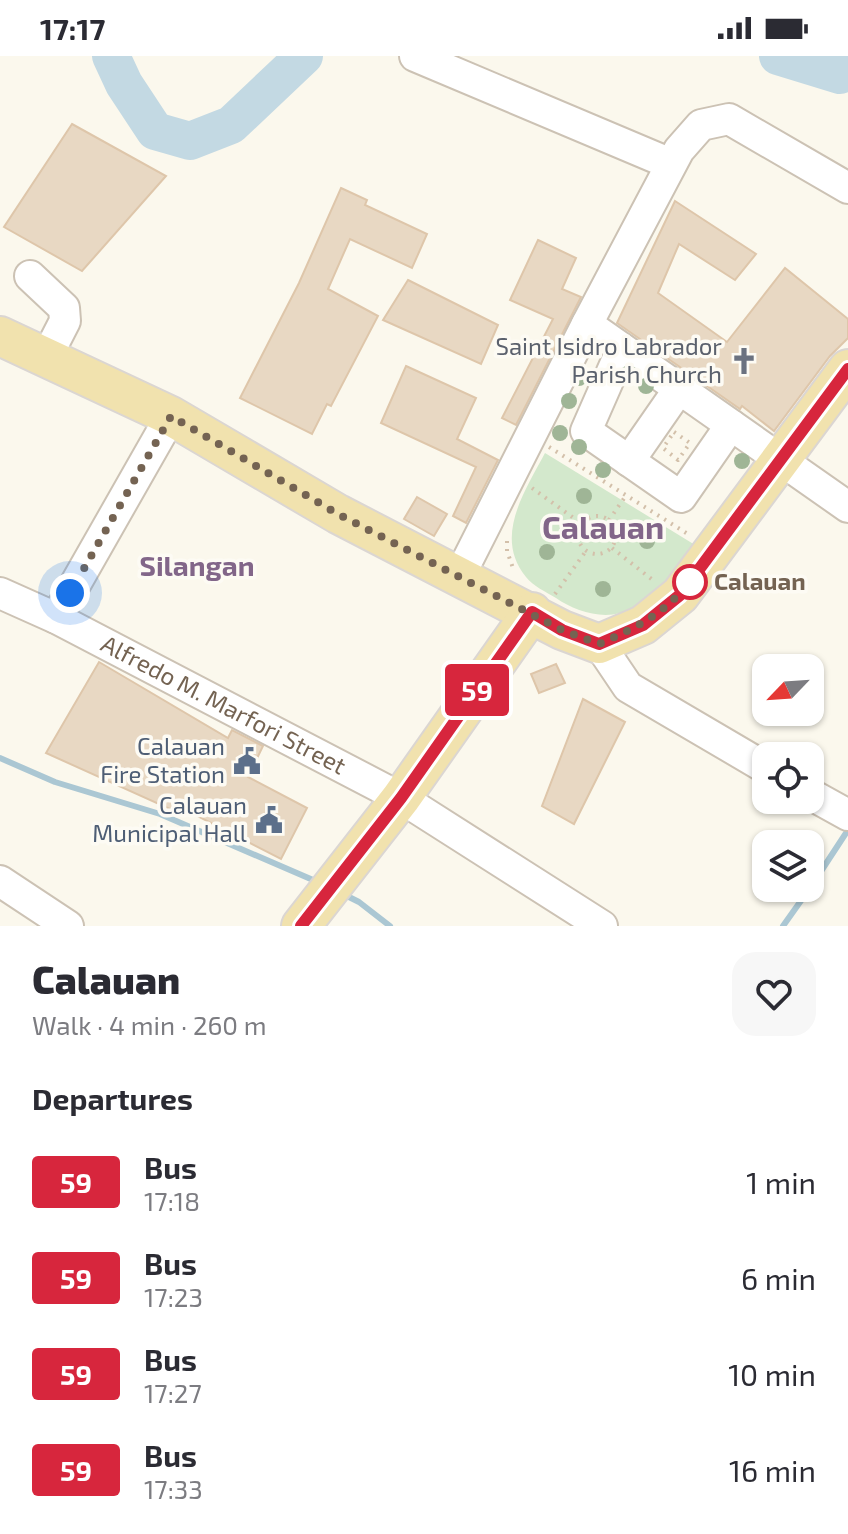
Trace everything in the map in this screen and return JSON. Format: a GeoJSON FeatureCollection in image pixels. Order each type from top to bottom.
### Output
{"type":"FeatureCollection","features":[{"type":"Feature","properties":{"kind":"main road"},"geometry":{"type":"LineString","coordinates":[[0,336],[171,416],[338,514],[460,575],[540,607],[562,630],[599,644],[643,625],[680,595],[848,369]]}},
{"type":"Feature","properties":{"kind":"main road"},"geometry":{"type":"LineString","coordinates":[[301,926],[401,798],[540,607]]}},
{"type":"Feature","properties":{"kind":"street"},"geometry":{"type":"LineString","coordinates":[[415,56],[671,164]]}},
{"type":"Feature","properties":{"kind":"street"},"geometry":{"type":"LineString","coordinates":[[460,575],[671,164],[701,125],[729,119],[848,188]]}},
{"type":"Feature","properties":{"kind":"street"},"geometry":{"type":"LineString","coordinates":[[30,276],[64,308],[65,321],[46,358]]}},
{"type":"Feature","properties":{"kind":"street"},"geometry":{"type":"LineString","coordinates":[[587,324],[848,507]]}},
{"type":"Feature","properties":{"kind":"street"},"geometry":{"type":"LineString","coordinates":[[622,349],[586,431],[629,461],[681,497],[731,425]]}},
{"type":"Feature","properties":{"kind":"street"},"geometry":{"type":"LineString","coordinates":[[629,461],[679,389]]}},
{"type":"Feature","properties":{"kind":"street"},"geometry":{"type":"LineString","coordinates":[[56,618],[171,416]]}},
{"type":"Feature","properties":{"kind":"street","name":"Alfredo M. Marfori Street"},"geometry":{"type":"LineString","coordinates":[[0,593],[56,618],[401,798],[602,926]]}},
{"type":"Feature","properties":{"kind":"street"},"geometry":{"type":"LineString","coordinates":[[599,644],[628,687],[752,760]]}},
{"type":"Feature","properties":{"kind":"street"},"geometry":{"type":"LineString","coordinates":[[0,881],[68,926]]}},
{"type":"Feature","properties":{"kind":"path"},"geometry":{"type":"LineString","coordinates":[[674,432],[690,443],[678,460],[663,448],[674,432]]}},
{"type":"Feature","properties":{"kind":"path"},"geometry":{"type":"LineString","coordinates":[[530,436],[627,494],[713,551]]}},
{"type":"Feature","properties":{"kind":"path"},"geometry":{"type":"LineString","coordinates":[[523,482],[582,524]]}},
{"type":"Feature","properties":{"kind":"path"},"geometry":{"type":"LineString","coordinates":[[609,520],[627,494]]}},
{"type":"Feature","properties":{"kind":"path"},"geometry":{"type":"LineString","coordinates":[[595,516],[609,520],[616,529],[617,539],[612,548],[603,554],[586,551],[579,542],[582,524],[595,516]]}},
{"type":"Feature","properties":{"kind":"path"},"geometry":{"type":"LineString","coordinates":[[508,537],[507,551],[515,573]]}},
{"type":"Feature","properties":{"kind":"path"},"geometry":{"type":"LineString","coordinates":[[612,548],[657,583]]}},
{"type":"Feature","properties":{"kind":"path"},"geometry":{"type":"LineString","coordinates":[[540,607],[586,551]]}},
{"type":"Feature","properties":{"kind":"green space"},"geometry":{"type":"Polygon","coordinates":[[[545,453],[700,548],[654,595],[620,613],[604,615],[586,612],[540,589],[526,577],[517,562],[512,546],[512,530],[521,498],[545,453]]]}},
{"type":"Feature","properties":{"kind":"building"},"geometry":{"type":"Polygon","coordinates":[[[72,124],[166,176],[82,271],[4,227],[72,124]]]}},
{"type":"Feature","properties":{"kind":"building"},"geometry":{"type":"Polygon","coordinates":[[[341,188],[367,200],[365,205],[427,234],[412,268],[350,239],[328,289],[378,316],[331,406],[327,404],[312,434],[240,398],[299,283],[341,188]]]}},
{"type":"Feature","properties":{"kind":"building"},"geometry":{"type":"Polygon","coordinates":[[[675,201],[756,254],[735,280],[679,244],[658,293],[727,342],[785,268],[848,319],[848,338],[830,356],[774,431],[742,406],[740,409],[617,323],[675,201]]]}},
{"type":"Feature","properties":{"kind":"building"},"geometry":{"type":"Polygon","coordinates":[[[538,240],[576,258],[562,289],[581,297],[516,425],[502,418],[553,319],[510,300],[538,240]]]}},
{"type":"Feature","properties":{"kind":"building"},"geometry":{"type":"Polygon","coordinates":[[[408,280],[498,325],[481,364],[383,320],[408,280]]]}},
{"type":"Feature","properties":{"kind":"building"},"geometry":{"type":"Polygon","coordinates":[[[406,366],[476,398],[457,439],[498,460],[466,523],[453,516],[476,467],[381,423],[406,366]]]}},
{"type":"Feature","properties":{"kind":"building"},"geometry":{"type":"Polygon","coordinates":[[[417,497],[447,514],[434,536],[404,519],[417,497]]]}},
{"type":"Feature","properties":{"kind":"building"},"geometry":{"type":"Polygon","coordinates":[[[99,662],[228,738],[232,730],[263,746],[248,777],[307,808],[281,859],[184,809],[181,814],[46,753],[99,662]]]}},
{"type":"Feature","properties":{"kind":"building"},"geometry":{"type":"Polygon","coordinates":[[[556,664],[565,683],[539,693],[531,674],[556,664]]]}},
{"type":"Feature","properties":{"kind":"building"},"geometry":{"type":"Polygon","coordinates":[[[583,699],[625,722],[574,824],[542,806],[583,699]]]}},
{"type":"Feature","properties":{"kind":"waterway"},"geometry":{"type":"LineString","coordinates":[[111,56],[124,84],[155,131],[190,141],[231,125],[304,56]]}},
{"type":"Feature","properties":{"kind":"waterway"},"geometry":{"type":"LineString","coordinates":[[778,56],[840,75],[848,71]]}},
{"type":"Feature","properties":{"kind":"waterway"},"geometry":{"type":"LineString","coordinates":[[0,758],[55,782],[160,814],[320,883]]}},
{"type":"Feature","properties":{"kind":"waterway"},"geometry":{"type":"LineString","coordinates":[[824,867],[848,830]]}},
{"type":"Feature","properties":{"kind":"waterway"},"geometry":{"type":"LineString","coordinates":[[341,893],[359,902],[390,926]]}},
{"type":"Feature","properties":{"kind":"waterway"},"geometry":{"type":"LineString","coordinates":[[783,926],[800,902]]}},
{"type":"Feature","properties":{"kind":"bus line","name":"59"},"geometry":{"type":"LineString","coordinates":[[301,926],[401,798],[532,612],[562,630],[599,644],[643,625],[680,595],[848,369]]}},
{"type":"Feature","properties":{"kind":"place","name":"Saint Isidro Labrador Parish Church"},"geometry":{"type":"Point","coordinates":[744,361]}},
{"type":"Feature","properties":{"kind":"place","name":"Calauan"},"geometry":{"type":"Point","coordinates":[690,582]}},
{"type":"Feature","properties":{"kind":"place","name":"Calauan Fire Station"},"geometry":{"type":"Point","coordinates":[247,761]}},
{"type":"Feature","properties":{"kind":"place","name":"Calauan Municipal Hall"},"geometry":{"type":"Point","coordinates":[269,820]}},
{"type":"Feature","properties":{"kind":"district","name":"Calauan"},"geometry":{"type":"Point","coordinates":[603,528]}},
{"type":"Feature","properties":{"kind":"district","name":"Silangan"},"geometry":{"type":"Point","coordinates":[197,566]}},
{"type":"Feature","properties":{"kind":"route"},"geometry":{"type":"LineString","coordinates":[[70,593],[171,416],[338,514],[562,630],[599,644],[643,625],[680,595],[696,573],[690,582]]}}]}
